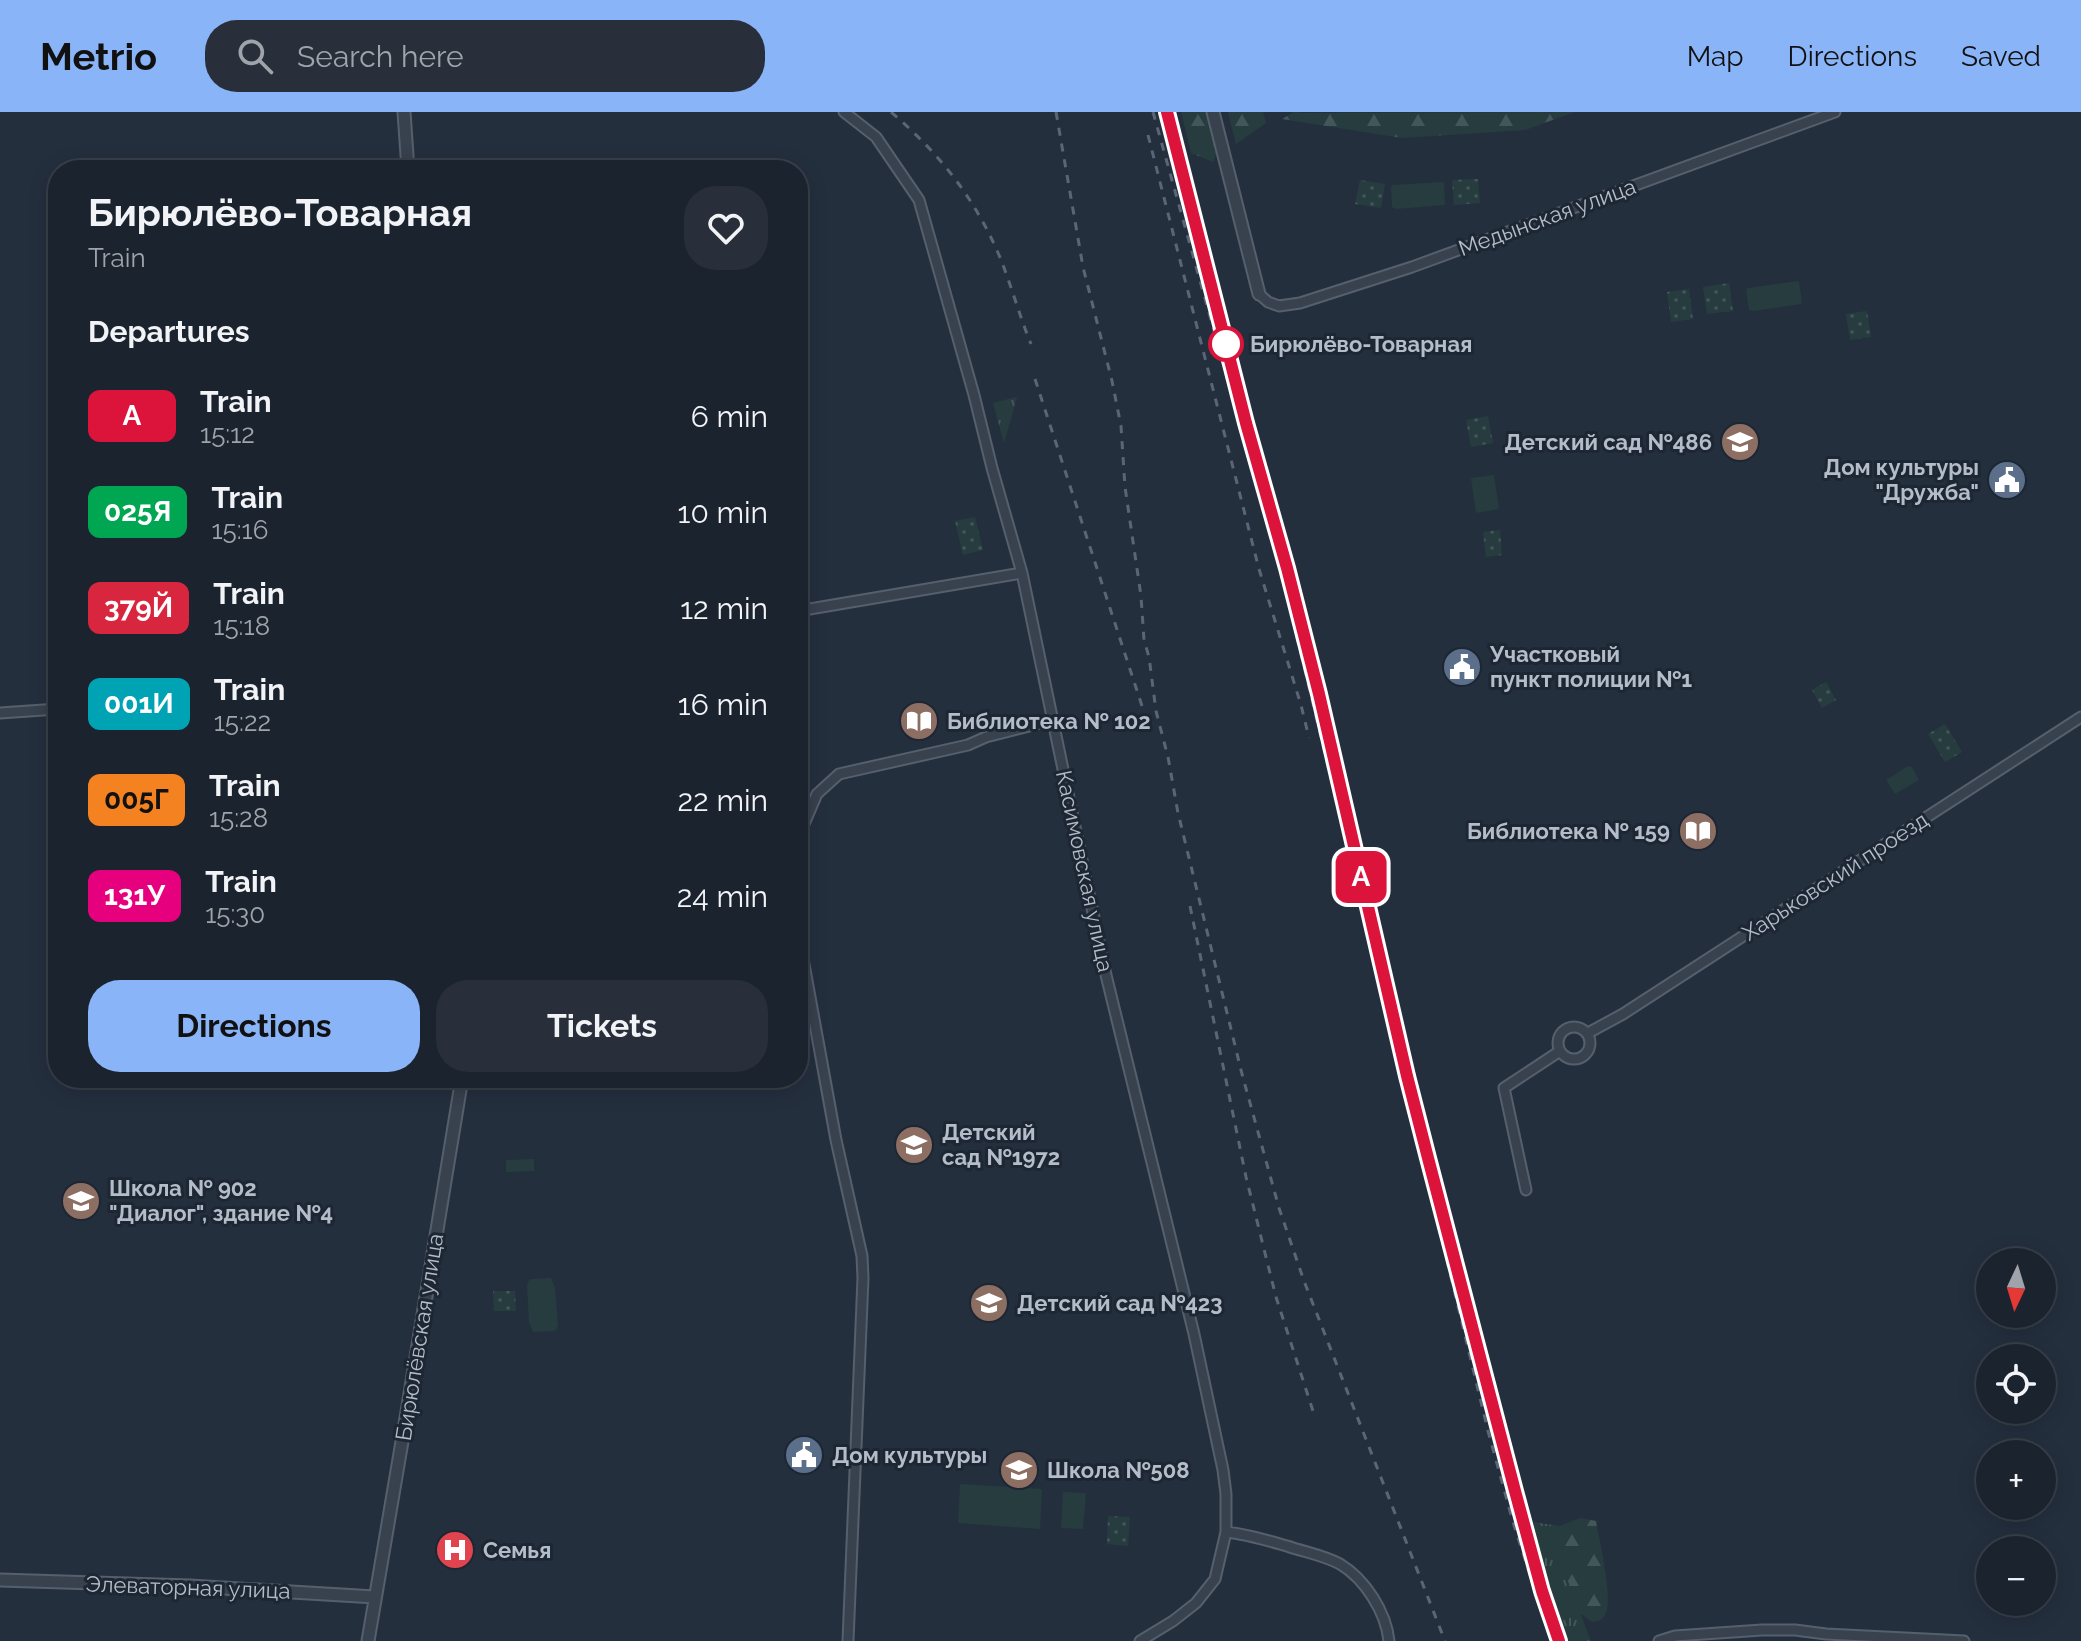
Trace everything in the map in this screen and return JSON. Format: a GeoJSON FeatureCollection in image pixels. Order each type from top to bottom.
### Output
{"type":"FeatureCollection","features":[{"type":"Feature","properties":{"kind":"street"},"geometry":{"type":"LineString","coordinates":[[404,112],[407,160]]}},
{"type":"Feature","properties":{"kind":"street","name":"Касимовская улица"},"geometry":{"type":"LineString","coordinates":[[844,112],[876,137],[919,200],[1022,573],[1106,975],[1144,1123],[1217,1441],[1226,1494],[1226,1532],[1215,1579],[1204,1594],[1173,1621],[1140,1641]]}},
{"type":"Feature","properties":{"kind":"street"},"geometry":{"type":"LineString","coordinates":[[1213,112],[1259,294]]}},
{"type":"Feature","properties":{"kind":"street","name":"Медынская улица"},"geometry":{"type":"LineString","coordinates":[[1259,294],[1279,306],[1300,303],[1412,267],[1835,112]]}},
{"type":"Feature","properties":{"kind":"street"},"geometry":{"type":"LineString","coordinates":[[808,609],[1022,573]]}},
{"type":"Feature","properties":{"kind":"street"},"geometry":{"type":"LineString","coordinates":[[0,713],[48,710]]}},
{"type":"Feature","properties":{"kind":"street","name":"Харьковский проезд"},"geometry":{"type":"LineString","coordinates":[[1588,1033],[1629,1010],[2081,717]]}},
{"type":"Feature","properties":{"kind":"street"},"geometry":{"type":"LineString","coordinates":[[808,815],[817,794],[839,774],[968,745],[986,737],[1053,720]]}},
{"type":"Feature","properties":{"kind":"street"},"geometry":{"type":"LineString","coordinates":[[808,986],[836,1140],[862,1256],[848,1641]]}},
{"type":"Feature","properties":{"kind":"street"},"geometry":{"type":"LineString","coordinates":[[1574,1026],[1588,1033],[1591,1046],[1583,1057],[1570,1059],[1560,1051],[1560,1035],[1566,1029],[1574,1026]]}},
{"type":"Feature","properties":{"kind":"street"},"geometry":{"type":"LineString","coordinates":[[1526,1190],[1504,1088],[1560,1051]]}},
{"type":"Feature","properties":{"kind":"street","name":"Бирюлёвская улица"},"geometry":{"type":"LineString","coordinates":[[370,1641],[370,1624],[460,1088]]}},
{"type":"Feature","properties":{"kind":"street"},"geometry":{"type":"LineString","coordinates":[[1226,1532],[1242,1533],[1318,1556],[1346,1568],[1377,1605],[1385,1620],[1389,1641]]}},
{"type":"Feature","properties":{"kind":"street","name":"Элеваторная улица"},"geometry":{"type":"LineString","coordinates":[[0,1580],[190,1586],[375,1597]]}},
{"type":"Feature","properties":{"kind":"street"},"geometry":{"type":"LineString","coordinates":[[1659,1641],[1675,1636],[1733,1631],[1795,1630],[1964,1641]]}},
{"type":"Feature","properties":{"kind":"green space"},"geometry":{"type":"Polygon","coordinates":[[[1181,112],[1208,112],[1218,150],[1213,162],[1191,153],[1181,112]]]}},
{"type":"Feature","properties":{"kind":"green space"},"geometry":{"type":"Polygon","coordinates":[[[1228,112],[1263,112],[1266,123],[1236,144],[1228,112]]]}},
{"type":"Feature","properties":{"kind":"green space"},"geometry":{"type":"Polygon","coordinates":[[[1294,112],[1575,112],[1525,130],[1402,138],[1282,119],[1294,112]]]}},
{"type":"Feature","properties":{"kind":"green space"},"geometry":{"type":"Polygon","coordinates":[[[1478,179],[1480,203],[1454,205],[1452,180],[1478,179]]]}},
{"type":"Feature","properties":{"kind":"green space"},"geometry":{"type":"Polygon","coordinates":[[[1360,180],[1385,184],[1381,208],[1355,204],[1360,180]]]}},
{"type":"Feature","properties":{"kind":"green space"},"geometry":{"type":"Polygon","coordinates":[[[1442,182],[1444,205],[1392,207],[1392,185],[1442,182]]]}},
{"type":"Feature","properties":{"kind":"green space"},"geometry":{"type":"Polygon","coordinates":[[[1798,281],[1801,304],[1749,310],[1748,288],[1798,281]]]}},
{"type":"Feature","properties":{"kind":"green space"},"geometry":{"type":"Polygon","coordinates":[[[1729,283],[1733,311],[1707,314],[1703,287],[1729,283]]]}},
{"type":"Feature","properties":{"kind":"green space"},"geometry":{"type":"Polygon","coordinates":[[[1689,289],[1693,319],[1671,322],[1667,292],[1689,289]]]}},
{"type":"Feature","properties":{"kind":"green space"},"geometry":{"type":"Polygon","coordinates":[[[1867,311],[1871,337],[1850,340],[1846,314],[1867,311]]]}},
{"type":"Feature","properties":{"kind":"green space"},"geometry":{"type":"Polygon","coordinates":[[[1017,397],[1004,443],[993,403],[1017,397]]]}},
{"type":"Feature","properties":{"kind":"green space"},"geometry":{"type":"Polygon","coordinates":[[[1488,416],[1493,443],[1471,447],[1466,420],[1488,416]]]}},
{"type":"Feature","properties":{"kind":"green space"},"geometry":{"type":"Polygon","coordinates":[[[1494,475],[1499,509],[1476,513],[1471,478],[1494,475]]]}},
{"type":"Feature","properties":{"kind":"green space"},"geometry":{"type":"Polygon","coordinates":[[[975,517],[983,550],[963,555],[955,521],[975,517]]]}},
{"type":"Feature","properties":{"kind":"green space"},"geometry":{"type":"Polygon","coordinates":[[[1500,530],[1502,555],[1486,557],[1483,532],[1500,530]]]}},
{"type":"Feature","properties":{"kind":"green space"},"geometry":{"type":"Polygon","coordinates":[[[1826,682],[1836,700],[1822,708],[1812,690],[1826,682]]]}},
{"type":"Feature","properties":{"kind":"green space"},"geometry":{"type":"Polygon","coordinates":[[[1945,724],[1962,752],[1945,762],[1928,734],[1945,724]]]}},
{"type":"Feature","properties":{"kind":"green space"},"geometry":{"type":"Polygon","coordinates":[[[1908,766],[1912,767],[1919,780],[1895,794],[1886,780],[1908,766]]]}},
{"type":"Feature","properties":{"kind":"green space"},"geometry":{"type":"Polygon","coordinates":[[[534,1159],[534,1171],[506,1172],[506,1160],[534,1159]]]}},
{"type":"Feature","properties":{"kind":"green space"},"geometry":{"type":"Polygon","coordinates":[[[551,1278],[555,1288],[558,1325],[553,1331],[533,1332],[529,1322],[527,1285],[532,1279],[551,1278]]]}},
{"type":"Feature","properties":{"kind":"green space"},"geometry":{"type":"Polygon","coordinates":[[[493,1291],[515,1291],[516,1311],[494,1311],[493,1291]]]}},
{"type":"Feature","properties":{"kind":"green space"},"geometry":{"type":"Polygon","coordinates":[[[960,1484],[1042,1489],[1040,1529],[958,1523],[960,1484]]]}},
{"type":"Feature","properties":{"kind":"green space"},"geometry":{"type":"Polygon","coordinates":[[[1063,1492],[1086,1493],[1083,1529],[1061,1528],[1063,1492]]]}},
{"type":"Feature","properties":{"kind":"green space"},"geometry":{"type":"Polygon","coordinates":[[[1108,1516],[1130,1517],[1128,1546],[1107,1544],[1108,1516]]]}},
{"type":"Feature","properties":{"kind":"green space"},"geometry":{"type":"Polygon","coordinates":[[[1580,1518],[1596,1521],[1607,1585],[1607,1610],[1604,1617],[1592,1622],[1580,1613],[1557,1558],[1560,1526],[1580,1518]]]}},
{"type":"Feature","properties":{"kind":"green space"},"geometry":{"type":"Polygon","coordinates":[[[1533,1522],[1560,1526],[1557,1558],[1591,1641],[1564,1641],[1533,1522]]]}},
{"type":"Feature","properties":{"kind":"railway"},"geometry":{"type":"LineString","coordinates":[[891,112],[940,160],[978,214],[999,255],[1031,344]]}},
{"type":"Feature","properties":{"kind":"railway"},"geometry":{"type":"LineString","coordinates":[[1056,112],[1083,267],[1121,426],[1125,487],[1156,711],[1242,1074],[1279,1208],[1304,1281],[1445,1641]]}},
{"type":"Feature","properties":{"kind":"railway"},"geometry":{"type":"LineString","coordinates":[[1153,112],[1281,571],[1488,1431],[1551,1641]]}},
{"type":"Feature","properties":{"kind":"railway"},"geometry":{"type":"LineString","coordinates":[[1167,112],[1180,165]]}},
{"type":"Feature","properties":{"kind":"railway"},"geometry":{"type":"LineString","coordinates":[[1148,135],[1259,569],[1309,738]]}},
{"type":"Feature","properties":{"kind":"railway"},"geometry":{"type":"LineString","coordinates":[[1035,379],[1143,709]]}},
{"type":"Feature","properties":{"kind":"railway"},"geometry":{"type":"LineString","coordinates":[[1190,906],[1246,1177],[1276,1297],[1313,1411]]}},
{"type":"Feature","properties":{"kind":"train","name":"A"},"geometry":{"type":"LineString","coordinates":[[1167,112],[1326,721],[1428,1158],[1542,1591],[1559,1641]]}},
{"type":"Feature","properties":{"kind":"place","name":"Бирюлёво-Товарная"},"geometry":{"type":"Point","coordinates":[1226,344]}},
{"type":"Feature","properties":{"kind":"place","name":"Детский сад №486"},"geometry":{"type":"Point","coordinates":[1740,442]}},
{"type":"Feature","properties":{"kind":"place","name":"Дом культуры \"Дружба\""},"geometry":{"type":"Point","coordinates":[2007,480]}},
{"type":"Feature","properties":{"kind":"place","name":"Участковый пункт полиции №1"},"geometry":{"type":"Point","coordinates":[1462,667]}},
{"type":"Feature","properties":{"kind":"place","name":"Библиотека № 102"},"geometry":{"type":"Point","coordinates":[919,721]}},
{"type":"Feature","properties":{"kind":"place","name":"Библиотека № 159"},"geometry":{"type":"Point","coordinates":[1698,831]}},
{"type":"Feature","properties":{"kind":"place","name":"Детский сад №1972"},"geometry":{"type":"Point","coordinates":[914,1145]}},
{"type":"Feature","properties":{"kind":"place","name":"Школа № 902 \"Диалог\", здание №4"},"geometry":{"type":"Point","coordinates":[81,1201]}},
{"type":"Feature","properties":{"kind":"place","name":"Детский сад №423"},"geometry":{"type":"Point","coordinates":[989,1303]}},
{"type":"Feature","properties":{"kind":"place","name":"Дом культуры"},"geometry":{"type":"Point","coordinates":[804,1455]}},
{"type":"Feature","properties":{"kind":"place","name":"Школа №508"},"geometry":{"type":"Point","coordinates":[1019,1470]}},
{"type":"Feature","properties":{"kind":"place","name":"Семья"},"geometry":{"type":"Point","coordinates":[455,1550]}}]}
